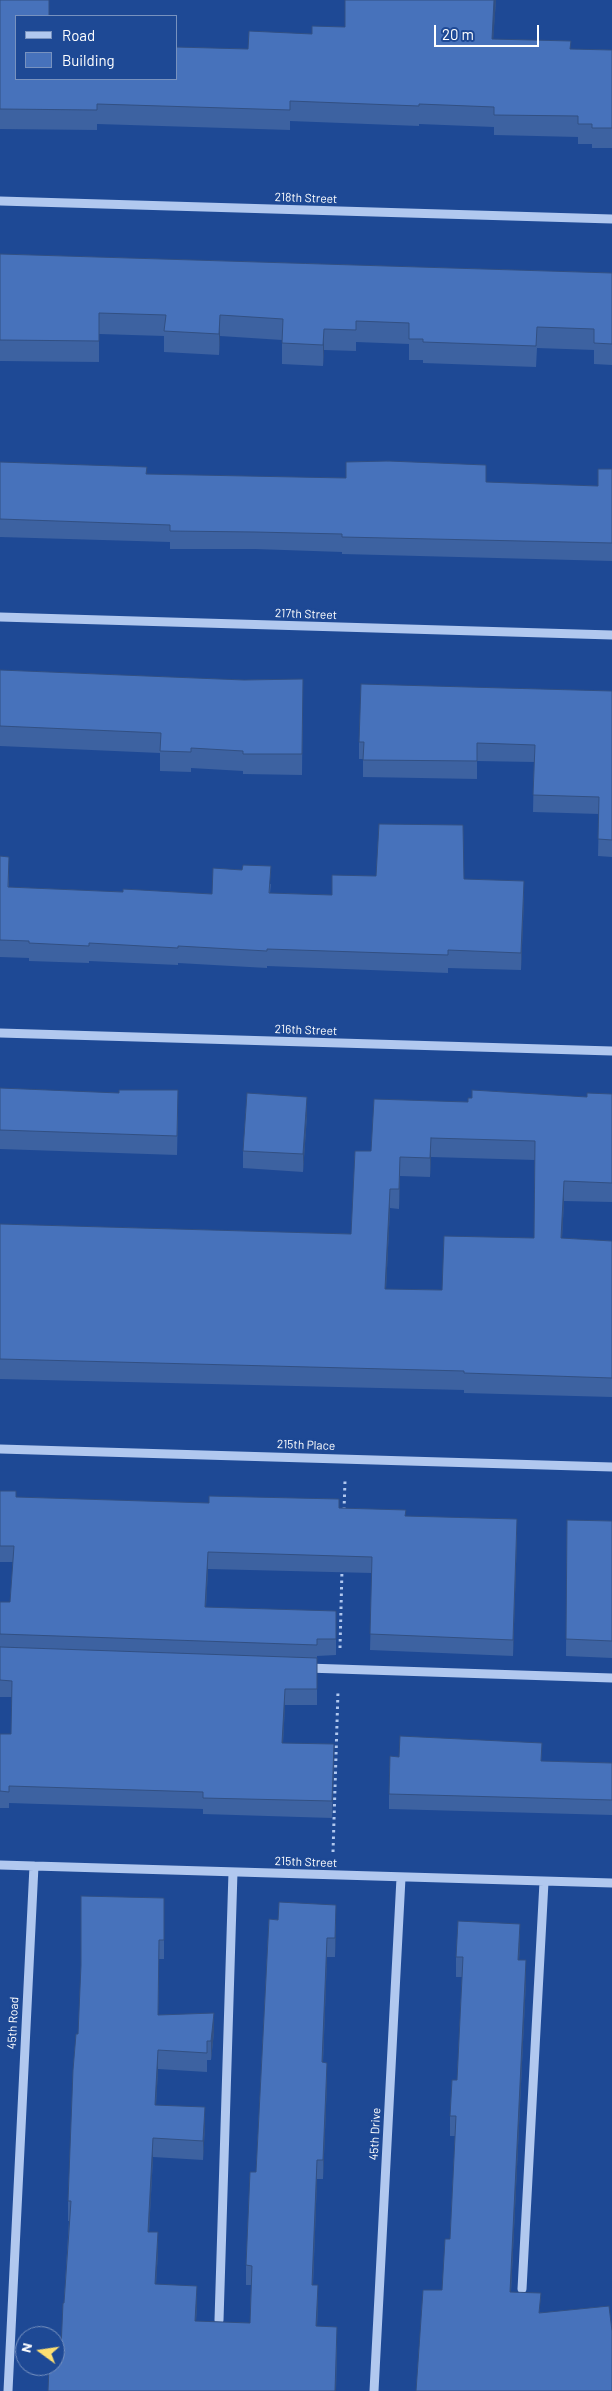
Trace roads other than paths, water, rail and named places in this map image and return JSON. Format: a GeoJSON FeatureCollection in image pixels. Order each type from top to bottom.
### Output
{"type":"FeatureCollection","features":[{"type":"Feature","properties":{"kind":"street","name":"218th Street"},"geometry":{"type":"LineString","coordinates":[[0,201],[612,219]]}},
{"type":"Feature","properties":{"kind":"street","name":"217th Street"},"geometry":{"type":"LineString","coordinates":[[0,617],[612,635]]}},
{"type":"Feature","properties":{"kind":"street","name":"216th Street"},"geometry":{"type":"LineString","coordinates":[[0,1033],[612,1051]]}},
{"type":"Feature","properties":{"kind":"street","name":"215th Place"},"geometry":{"type":"LineString","coordinates":[[0,1449],[612,1467]]}},
{"type":"Feature","properties":{"kind":"street"},"geometry":{"type":"LineString","coordinates":[[299,1668],[612,1678]]}},
{"type":"Feature","properties":{"kind":"street","name":"215th Street"},"geometry":{"type":"LineString","coordinates":[[0,1865],[612,1883]]}},
{"type":"Feature","properties":{"kind":"street","name":"45th Road"},"geometry":{"type":"LineString","coordinates":[[8,2391],[34,1866]]}},
{"type":"Feature","properties":{"kind":"street"},"geometry":{"type":"LineString","coordinates":[[219,2320],[233,1872]]}},
{"type":"Feature","properties":{"kind":"street","name":"45th Drive"},"geometry":{"type":"LineString","coordinates":[[374,2391],[400,1878]]}},
{"type":"Feature","properties":{"kind":"street"},"geometry":{"type":"LineString","coordinates":[[522,2289],[544,1882]]}}]}
